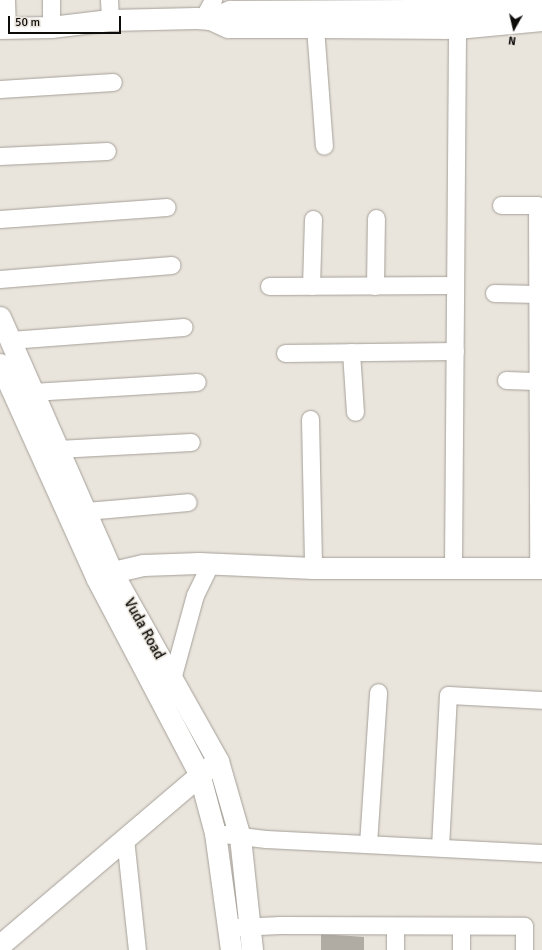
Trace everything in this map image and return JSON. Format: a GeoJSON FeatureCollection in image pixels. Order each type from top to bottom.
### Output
{"type":"FeatureCollection","features":[{"type":"Feature","properties":{"kind":"street"},"geometry":{"type":"LineString","coordinates":[[6,0],[3,28],[51,27],[110,10],[201,15],[230,12],[455,12],[542,20]]}},
{"type":"Feature","properties":{"kind":"street"},"geometry":{"type":"LineString","coordinates":[[50,0],[51,27]]}},
{"type":"Feature","properties":{"kind":"street"},"geometry":{"type":"LineString","coordinates":[[201,15],[228,27],[315,27],[542,2]]}},
{"type":"Feature","properties":{"kind":"street"},"geometry":{"type":"LineString","coordinates":[[453,567],[455,351],[455,12]]}},
{"type":"Feature","properties":{"kind":"street"},"geometry":{"type":"LineString","coordinates":[[315,27],[324,146]]}},
{"type":"Feature","properties":{"kind":"street"},"geometry":{"type":"LineString","coordinates":[[0,89],[113,82]]}},
{"type":"Feature","properties":{"kind":"street"},"geometry":{"type":"LineString","coordinates":[[0,156],[107,151]]}},
{"type":"Feature","properties":{"kind":"street"},"geometry":{"type":"LineString","coordinates":[[104,574],[143,564],[226,564],[313,568],[540,568],[540,381],[537,294],[537,205],[501,205]]}},
{"type":"Feature","properties":{"kind":"street"},"geometry":{"type":"LineString","coordinates":[[0,219],[167,207]]}},
{"type":"Feature","properties":{"kind":"street"},"geometry":{"type":"LineString","coordinates":[[375,286],[376,218]]}},
{"type":"Feature","properties":{"kind":"street"},"geometry":{"type":"LineString","coordinates":[[311,286],[313,219]]}},
{"type":"Feature","properties":{"kind":"street"},"geometry":{"type":"LineString","coordinates":[[0,279],[171,265]]}},
{"type":"Feature","properties":{"kind":"street"},"geometry":{"type":"LineString","coordinates":[[269,286],[455,285]]}},
{"type":"Feature","properties":{"kind":"street"},"geometry":{"type":"LineString","coordinates":[[494,293],[537,294]]}},
{"type":"Feature","properties":{"kind":"street","name":"Vuda Road"},"geometry":{"type":"LineString","coordinates":[[0,317],[86,512],[104,574],[172,679],[218,761],[253,838],[254,926],[252,950]]}},
{"type":"Feature","properties":{"kind":"street"},"geometry":{"type":"LineString","coordinates":[[10,340],[184,327]]}},
{"type":"Feature","properties":{"kind":"street"},"geometry":{"type":"LineString","coordinates":[[285,353],[455,351]]}},
{"type":"Feature","properties":{"kind":"street"},"geometry":{"type":"LineString","coordinates":[[351,352],[355,412]]}},
{"type":"Feature","properties":{"kind":"street","name":"Vuda Road"},"geometry":{"type":"LineString","coordinates":[[0,364],[104,574],[199,773],[215,833],[231,950]]}},
{"type":"Feature","properties":{"kind":"street"},"geometry":{"type":"LineString","coordinates":[[506,380],[540,381]]}},
{"type":"Feature","properties":{"kind":"street"},"geometry":{"type":"LineString","coordinates":[[32,392],[197,382]]}},
{"type":"Feature","properties":{"kind":"street"},"geometry":{"type":"LineString","coordinates":[[310,419],[313,568]]}},
{"type":"Feature","properties":{"kind":"street"},"geometry":{"type":"LineString","coordinates":[[57,449],[191,442]]}},
{"type":"Feature","properties":{"kind":"street"},"geometry":{"type":"LineString","coordinates":[[86,512],[188,502]]}},
{"type":"Feature","properties":{"kind":"street"},"geometry":{"type":"LineString","coordinates":[[172,679],[196,595],[226,564]]}},
{"type":"Feature","properties":{"kind":"street"},"geometry":{"type":"LineString","coordinates":[[368,844],[378,692]]}},
{"type":"Feature","properties":{"kind":"street"},"geometry":{"type":"LineString","coordinates":[[440,847],[448,695],[542,700]]}},
{"type":"Feature","properties":{"kind":"street"},"geometry":{"type":"LineString","coordinates":[[5,950],[0,945],[199,773],[218,761]]}},
{"type":"Feature","properties":{"kind":"street"},"geometry":{"type":"LineString","coordinates":[[215,833],[253,838],[542,853]]}},
{"type":"Feature","properties":{"kind":"street"},"geometry":{"type":"LineString","coordinates":[[124,838],[137,950]]}},
{"type":"Feature","properties":{"kind":"street"},"geometry":{"type":"LineString","coordinates":[[228,928],[280,925],[524,926],[524,950]]}},
{"type":"Feature","properties":{"kind":"street"},"geometry":{"type":"LineString","coordinates":[[395,926],[395,950]]}},
{"type":"Feature","properties":{"kind":"street"},"geometry":{"type":"LineString","coordinates":[[461,926],[461,950]]}},
{"type":"Feature","properties":{"kind":"building"},"geometry":{"type":"Polygon","coordinates":[[[321,934],[364,937],[364,950],[321,950],[321,934]]]}}]}
